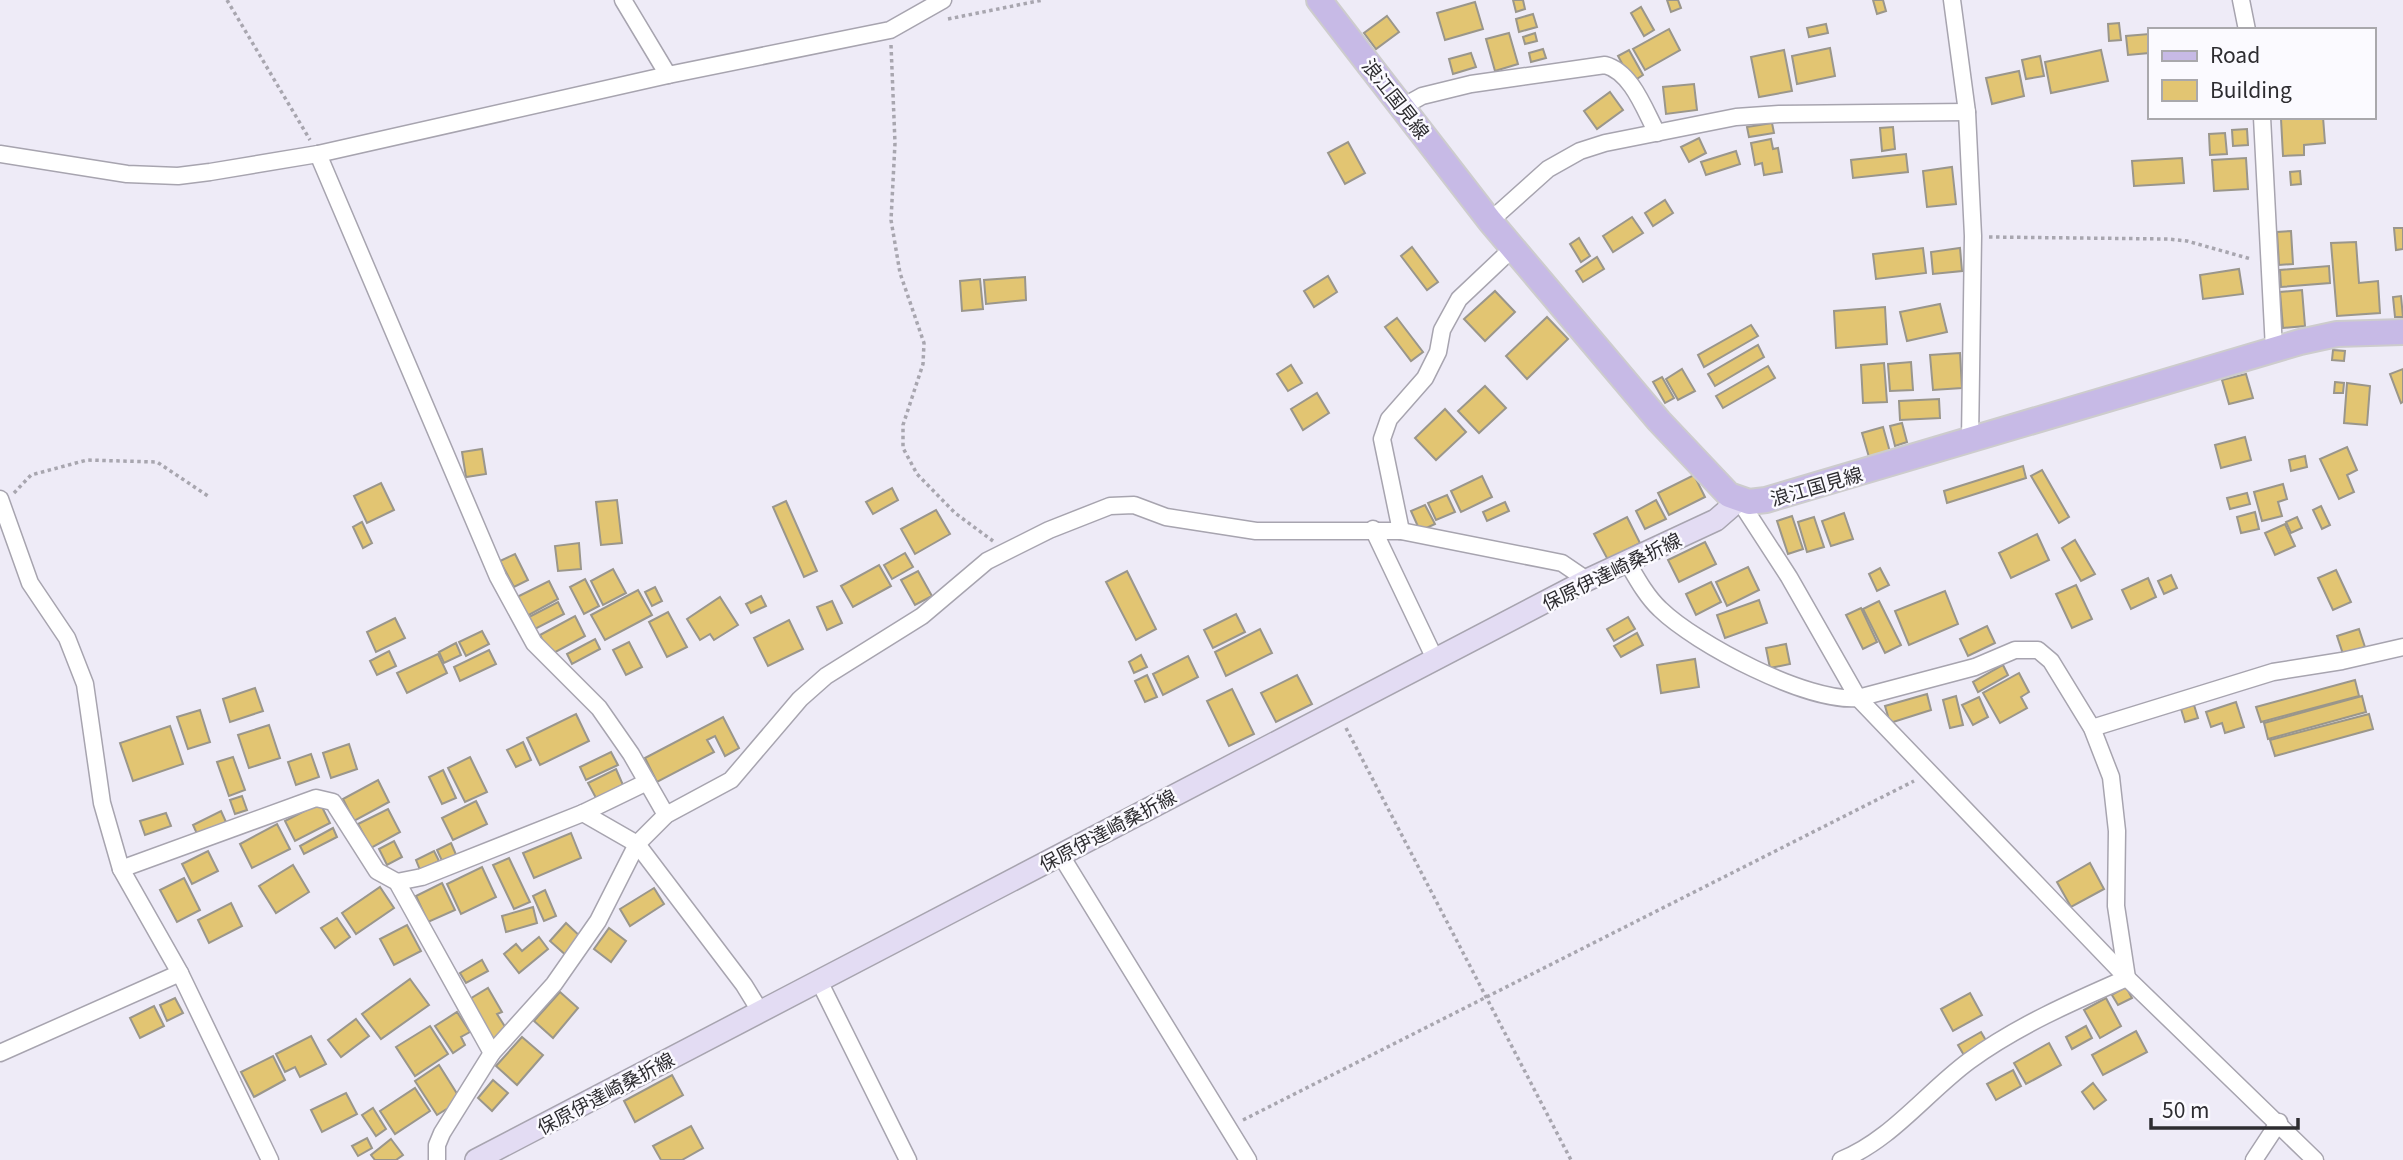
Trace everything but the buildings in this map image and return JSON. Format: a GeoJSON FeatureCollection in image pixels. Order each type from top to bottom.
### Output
{"type":"FeatureCollection","features":[{"type":"Feature","properties":{"kind":"main road","name":"浪江国見線"},"geometry":{"type":"LineString","coordinates":[[1319,0],[1404,106],[1490,221],[1659,421],[1729,495],[1739,500],[1766,500],[2274,349],[2337,334],[2403,332]]}},
{"type":"Feature","properties":{"kind":"main road","name":"保原伊達崎桑折線"},"geometry":{"type":"LineString","coordinates":[[476,1160],[1587,580],[1716,520],[1739,500]]}},
{"type":"Feature","properties":{"kind":"street"},"geometry":{"type":"LineString","coordinates":[[623,0],[668,75]]}},
{"type":"Feature","properties":{"kind":"street"},"geometry":{"type":"LineString","coordinates":[[0,154],[127,174],[168,176],[318,154],[668,75],[890,30],[943,0]]}},
{"type":"Feature","properties":{"kind":"street"},"geometry":{"type":"LineString","coordinates":[[1952,0],[1967,112],[1973,236],[1970,440]]}},
{"type":"Feature","properties":{"kind":"street"},"geometry":{"type":"LineString","coordinates":[[2241,0],[2247,28]]}},
{"type":"Feature","properties":{"kind":"street"},"geometry":{"type":"LineString","coordinates":[[1404,106],[1422,96],[1471,85],[1605,65],[1620,72],[1628,82],[1657,133]]}},
{"type":"Feature","properties":{"kind":"street"},"geometry":{"type":"LineString","coordinates":[[1490,221],[1548,170],[1572,156],[1605,143],[1736,117],[1967,112]]}},
{"type":"Feature","properties":{"kind":"street"},"geometry":{"type":"LineString","coordinates":[[2262,119],[2274,349]]}},
{"type":"Feature","properties":{"kind":"street"},"geometry":{"type":"LineString","coordinates":[[318,154],[498,577],[534,643],[599,708],[648,782],[666,815]]}},
{"type":"Feature","properties":{"kind":"street"},"geometry":{"type":"LineString","coordinates":[[1401,531],[1382,439],[1389,419],[1425,378],[1438,352],[1442,330],[1459,299],[1514,247]]}},
{"type":"Feature","properties":{"kind":"street"},"geometry":{"type":"LineString","coordinates":[[1739,500],[1858,698],[1928,774],[2127,978],[2315,1160]]}},
{"type":"Feature","properties":{"kind":"street"},"geometry":{"type":"LineString","coordinates":[[1,503],[30,583],[67,638],[85,684],[102,803],[121,869],[180,973],[270,1160]]}},
{"type":"Feature","properties":{"kind":"street"},"geometry":{"type":"LineString","coordinates":[[437,1160],[436,1145],[442,1133],[492,1053],[554,985],[598,920],[637,844],[666,815],[731,780],[811,688],[922,616],[968,576],[1006,550],[1074,517],[1118,505],[1134,505],[1166,517],[1256,531],[1401,531],[1562,563],[1587,580]]}},
{"type":"Feature","properties":{"kind":"street"},"geometry":{"type":"LineString","coordinates":[[1373,529],[1435,659]]}},
{"type":"Feature","properties":{"kind":"street"},"geometry":{"type":"LineString","coordinates":[[1626,560],[1659,608],[1714,646],[1792,686],[1847,699],[1975,667],[2015,650],[2038,650],[2051,661],[2092,728],[2111,777],[2117,831],[2116,906],[2127,978]]}},
{"type":"Feature","properties":{"kind":"street"},"geometry":{"type":"LineString","coordinates":[[2092,728],[2273,672],[2342,662],[2403,647]]}},
{"type":"Feature","properties":{"kind":"street"},"geometry":{"type":"LineString","coordinates":[[397,881],[422,877],[583,813],[648,782]]}},
{"type":"Feature","properties":{"kind":"street"},"geometry":{"type":"LineString","coordinates":[[121,869],[265,815],[316,798],[326,798],[333,802],[377,871],[397,881],[492,1053]]}},
{"type":"Feature","properties":{"kind":"street"},"geometry":{"type":"LineString","coordinates":[[583,813],[637,844],[744,985],[760,1011]]}},
{"type":"Feature","properties":{"kind":"street"},"geometry":{"type":"LineString","coordinates":[[1060,854],[1248,1160]]}},
{"type":"Feature","properties":{"kind":"street"},"geometry":{"type":"LineString","coordinates":[[0,1054],[180,973]]}},
{"type":"Feature","properties":{"kind":"street"},"geometry":{"type":"LineString","coordinates":[[1841,1160],[1867,1146],[1969,1061],[2058,1008],[2127,978]]}},
{"type":"Feature","properties":{"kind":"street"},"geometry":{"type":"LineString","coordinates":[[819,981],[908,1160]]}},
{"type":"Feature","properties":{"kind":"street"},"geometry":{"type":"LineString","coordinates":[[2254,1160],[2278,1122]]}},
{"type":"Feature","properties":{"kind":"path"},"geometry":{"type":"LineString","coordinates":[[227,0],[318,154]]}},
{"type":"Feature","properties":{"kind":"path"},"geometry":{"type":"LineString","coordinates":[[941,20],[1043,0]]}},
{"type":"Feature","properties":{"kind":"path"},"geometry":{"type":"LineString","coordinates":[[890,30],[895,143],[891,220],[900,273],[923,343],[923,364],[903,425],[903,448],[917,474],[956,513],[1006,550]]}},
{"type":"Feature","properties":{"kind":"path"},"geometry":{"type":"LineString","coordinates":[[1973,236],[2168,239],[2269,262]]}},
{"type":"Feature","properties":{"kind":"path"},"geometry":{"type":"LineString","coordinates":[[1,503],[31,475],[88,460],[158,462],[208,496]]}},
{"type":"Feature","properties":{"kind":"path"},"geometry":{"type":"LineString","coordinates":[[1337,710],[1571,1160]]}},
{"type":"Feature","properties":{"kind":"path"},"geometry":{"type":"LineString","coordinates":[[1228,1127],[1928,774]]}}]}
